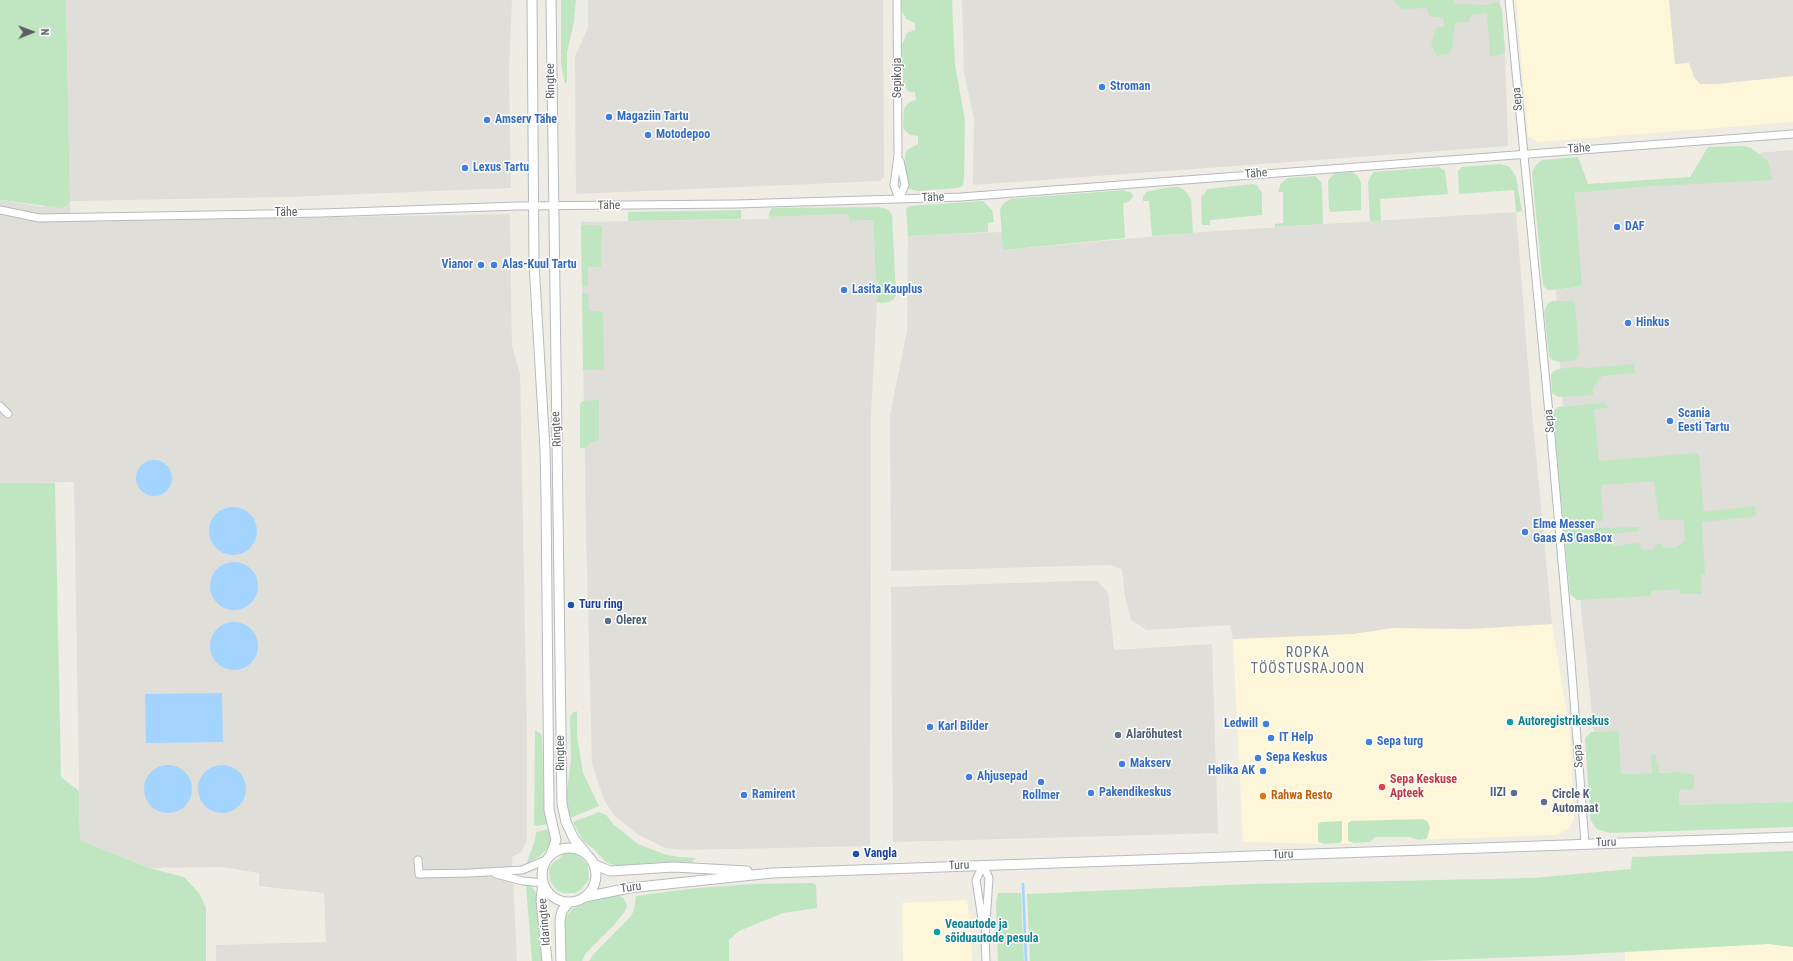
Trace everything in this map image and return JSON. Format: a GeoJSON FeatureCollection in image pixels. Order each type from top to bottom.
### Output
{"type":"FeatureCollection","features":[{"type":"Feature","properties":{"kind":"main road","name":"Ringtee"},"geometry":{"type":"LineString","coordinates":[[532,0],[533,206],[537,318],[545,450],[549,810],[556,840],[548,857]]}},
{"type":"Feature","properties":{"kind":"main road","name":"Ringtee"},"geometry":{"type":"LineString","coordinates":[[551,0],[555,398],[558,452],[562,804],[566,822],[574,839],[585,852]]}},
{"type":"Feature","properties":{"kind":"main road","name":"Turu"},"geometry":{"type":"LineString","coordinates":[[585,897],[629,888],[772,873],[1793,837]]}},
{"type":"Feature","properties":{"kind":"main road"},"geometry":{"type":"LineString","coordinates":[[568,847],[576,848],[585,852],[593,860],[597,871],[596,883],[590,893],[580,900],[569,902],[560,901],[553,897],[547,891],[543,883],[543,867],[548,857],[559,849],[568,847]]}},
{"type":"Feature","properties":{"kind":"main road","name":"Turu"},"geometry":{"type":"LineString","coordinates":[[595,865],[610,871],[625,872],[674,868],[772,873]]}},
{"type":"Feature","properties":{"kind":"main road","name":"Idaringtee"},"geometry":{"type":"LineString","coordinates":[[543,883],[542,899],[548,961]]}},
{"type":"Feature","properties":{"kind":"main road","name":"Idaringtee"},"geometry":{"type":"LineString","coordinates":[[561,961],[560,920],[562,911],[569,902]]}},
{"type":"Feature","properties":{"kind":"street","name":"Sepikoja"},"geometry":{"type":"LineString","coordinates":[[897,0],[898,155],[894,185],[899,199]]}},
{"type":"Feature","properties":{"kind":"street","name":"Sepa"},"geometry":{"type":"LineString","coordinates":[[1509,0],[1522,153],[1548,403],[1571,662],[1585,844]]}},
{"type":"Feature","properties":{"kind":"street","name":"Tähe"},"geometry":{"type":"LineString","coordinates":[[0,210],[39,218],[72,216],[322,213],[533,206],[736,204],[899,199],[1131,185],[1522,153],[1793,134]]}},
{"type":"Feature","properties":{"kind":"street"},"geometry":{"type":"LineString","coordinates":[[0,406],[8,414]]}},
{"type":"Feature","properties":{"kind":"street"},"geometry":{"type":"LineString","coordinates":[[418,860],[419,874],[522,870],[548,857]]}},
{"type":"Feature","properties":{"kind":"street"},"geometry":{"type":"LineString","coordinates":[[983,865],[976,880],[985,937]]}},
{"type":"Feature","properties":{"kind":"street"},"geometry":{"type":"LineString","coordinates":[[983,865],[989,878],[985,937],[986,961]]}},
{"type":"Feature","properties":{"kind":"street"},"geometry":{"type":"LineString","coordinates":[[488,872],[523,881],[543,883]]}},
{"type":"Feature","properties":{"kind":"shaded area"},"geometry":{"type":"Polygon","coordinates":[[[66,0],[512,0],[509,70],[511,188],[286,197],[70,201],[66,0]]]}},
{"type":"Feature","properties":{"kind":"shaded area"},"geometry":{"type":"Polygon","coordinates":[[[588,0],[883,0],[884,177],[880,181],[576,194],[575,56],[588,28],[588,0]]]}},
{"type":"Feature","properties":{"kind":"shaded area"},"geometry":{"type":"Polygon","coordinates":[[[962,0],[1500,0],[1505,52],[1508,146],[973,185],[974,118],[964,73],[962,0]]]}},
{"type":"Feature","properties":{"kind":"shaded area"},"geometry":{"type":"Polygon","coordinates":[[[1516,0],[1669,0],[1675,64],[1689,62],[1694,77],[1717,84],[1793,76],[1793,122],[1538,142],[1528,137],[1516,0]]]}},
{"type":"Feature","properties":{"kind":"shaded area"},"geometry":{"type":"Polygon","coordinates":[[[1669,0],[1793,0],[1793,76],[1717,84],[1700,84],[1694,77],[1689,63],[1675,64],[1669,0]]]}},
{"type":"Feature","properties":{"kind":"shaded area"},"geometry":{"type":"Polygon","coordinates":[[[1793,150],[1793,802],[1679,805],[1677,772],[1621,774],[1619,733],[1617,731],[1594,732],[1572,522],[1562,397],[1556,290],[1577,287],[1582,284],[1575,193],[1653,186],[1766,159],[1758,153],[1793,150]]]}},
{"type":"Feature","properties":{"kind":"shaded area"},"geometry":{"type":"Polygon","coordinates":[[[0,200],[42,207],[70,201],[70,222],[510,214],[512,346],[520,374],[527,735],[527,838],[521,852],[512,857],[517,961],[216,961],[216,945],[326,942],[324,893],[259,886],[259,873],[223,867],[149,868],[80,840],[74,482],[0,483],[0,200]]]}},
{"type":"Feature","properties":{"kind":"shaded area"},"geometry":{"type":"Polygon","coordinates":[[[1516,212],[1531,401],[1552,624],[1470,629],[1393,628],[1352,634],[1233,639],[1230,625],[1147,630],[1131,620],[1125,596],[1122,569],[1109,565],[891,571],[890,415],[907,331],[908,236],[1002,232],[1004,250],[1202,232],[1516,212]]]}},
{"type":"Feature","properties":{"kind":"shaded area"},"geometry":{"type":"Polygon","coordinates":[[[848,214],[850,221],[873,220],[877,302],[871,415],[870,846],[682,850],[665,848],[637,834],[614,815],[604,800],[592,764],[586,532],[581,222],[767,219],[769,217],[848,214]]]}},
{"type":"Feature","properties":{"kind":"shaded area"},"geometry":{"type":"Polygon","coordinates":[[[1097,581],[1108,593],[1114,650],[1212,644],[1218,833],[893,842],[891,587],[1097,581]]]}},
{"type":"Feature","properties":{"kind":"shaded area"},"geometry":{"type":"Polygon","coordinates":[[[1552,624],[1570,733],[1574,819],[1569,828],[1556,835],[1418,840],[1410,837],[1375,837],[1370,842],[1324,844],[1243,842],[1233,639],[1352,634],[1393,628],[1470,629],[1552,624]]]}},
{"type":"Feature","properties":{"kind":"shaded area"},"geometry":{"type":"Polygon","coordinates":[[[967,900],[972,961],[903,961],[902,903],[967,900]]]}},
{"type":"Feature","properties":{"kind":"shaded area"},"geometry":{"type":"Polygon","coordinates":[[[1768,944],[1793,947],[1793,961],[1625,961],[1625,952],[1768,944]]]}},
{"type":"Feature","properties":{"kind":"green space"},"geometry":{"type":"Polygon","coordinates":[[[0,0],[66,0],[70,201],[62,208],[0,200],[0,0]]]}},
{"type":"Feature","properties":{"kind":"green space"},"geometry":{"type":"Polygon","coordinates":[[[561,0],[576,0],[574,22],[567,52],[567,83],[565,83],[561,65],[561,0]]]}},
{"type":"Feature","properties":{"kind":"green space"},"geometry":{"type":"Polygon","coordinates":[[[901,0],[952,0],[955,65],[965,120],[963,186],[957,188],[918,191],[909,189],[906,179],[905,155],[907,150],[918,144],[918,136],[910,135],[903,128],[904,109],[909,102],[916,100],[915,92],[910,92],[907,90],[903,84],[902,45],[907,33],[915,30],[915,23],[906,19],[902,11],[901,0]]]}},
{"type":"Feature","properties":{"kind":"green space"},"geometry":{"type":"Polygon","coordinates":[[[1395,0],[1453,0],[1455,4],[1485,5],[1498,2],[1502,10],[1505,52],[1500,55],[1490,56],[1487,13],[1471,15],[1469,22],[1455,23],[1452,47],[1449,54],[1437,56],[1431,43],[1437,27],[1444,27],[1443,17],[1429,15],[1427,8],[1403,9],[1394,2],[1395,0]]]}},
{"type":"Feature","properties":{"kind":"green space"},"geometry":{"type":"Polygon","coordinates":[[[1744,146],[1751,148],[1766,159],[1769,164],[1772,180],[1653,186],[1575,193],[1582,284],[1577,287],[1554,290],[1547,290],[1543,285],[1532,173],[1536,165],[1542,160],[1578,157],[1588,184],[1690,177],[1708,147],[1744,146]]]}},
{"type":"Feature","properties":{"kind":"green space"},"geometry":{"type":"Polygon","coordinates":[[[1501,164],[1510,167],[1516,177],[1522,211],[1516,212],[1514,190],[1459,194],[1458,171],[1462,167],[1501,164]]]}},
{"type":"Feature","properties":{"kind":"green space"},"geometry":{"type":"Polygon","coordinates":[[[1439,167],[1445,171],[1448,194],[1380,199],[1381,221],[1370,221],[1368,182],[1374,172],[1439,167]]]}},
{"type":"Feature","properties":{"kind":"green space"},"geometry":{"type":"Polygon","coordinates":[[[1352,172],[1358,176],[1361,183],[1361,210],[1330,212],[1328,181],[1334,173],[1352,172]]]}},
{"type":"Feature","properties":{"kind":"green space"},"geometry":{"type":"Polygon","coordinates":[[[1315,176],[1321,182],[1322,187],[1323,224],[1275,227],[1275,224],[1283,223],[1283,192],[1278,192],[1281,183],[1288,178],[1315,176]]]}},
{"type":"Feature","properties":{"kind":"green space"},"geometry":{"type":"Polygon","coordinates":[[[1253,184],[1257,185],[1262,193],[1262,215],[1210,220],[1210,225],[1202,225],[1201,197],[1208,189],[1253,184]]]}},
{"type":"Feature","properties":{"kind":"green space"},"geometry":{"type":"Polygon","coordinates":[[[1179,187],[1184,190],[1191,200],[1193,233],[1152,236],[1149,201],[1143,201],[1143,197],[1146,192],[1179,187]]]}},
{"type":"Feature","properties":{"kind":"green space"},"geometry":{"type":"Polygon","coordinates":[[[1124,190],[1132,193],[1133,197],[1128,202],[1123,203],[1125,238],[1003,250],[1000,209],[1003,204],[1010,199],[1124,190]]]}},
{"type":"Feature","properties":{"kind":"green space"},"geometry":{"type":"Polygon","coordinates":[[[983,201],[992,210],[994,222],[988,223],[988,232],[908,236],[906,208],[910,206],[983,201]]]}},
{"type":"Feature","properties":{"kind":"green space"},"geometry":{"type":"Polygon","coordinates":[[[879,207],[887,209],[892,214],[896,295],[894,299],[889,302],[880,303],[877,302],[873,220],[850,221],[848,214],[769,217],[769,213],[772,208],[879,207]]]}},
{"type":"Feature","properties":{"kind":"green space"},"geometry":{"type":"Polygon","coordinates":[[[741,210],[741,219],[628,221],[628,212],[741,210]]]}},
{"type":"Feature","properties":{"kind":"green space"},"geometry":{"type":"Polygon","coordinates":[[[581,225],[598,225],[602,227],[601,267],[588,267],[588,286],[582,287],[581,225]]]}},
{"type":"Feature","properties":{"kind":"green space"},"geometry":{"type":"Polygon","coordinates":[[[588,293],[589,311],[602,311],[603,315],[604,370],[583,370],[582,294],[588,293]]]}},
{"type":"Feature","properties":{"kind":"green space"},"geometry":{"type":"Polygon","coordinates":[[[1552,301],[1575,302],[1579,355],[1576,360],[1558,362],[1552,360],[1549,356],[1544,312],[1548,303],[1552,301]]]}},
{"type":"Feature","properties":{"kind":"green space"},"geometry":{"type":"Polygon","coordinates":[[[1634,364],[1635,373],[1602,376],[1593,387],[1593,395],[1558,397],[1552,393],[1551,375],[1558,369],[1634,364]]]}},
{"type":"Feature","properties":{"kind":"green space"},"geometry":{"type":"Polygon","coordinates":[[[599,400],[599,440],[590,443],[586,448],[580,448],[580,405],[582,401],[599,400]]]}},
{"type":"Feature","properties":{"kind":"green space"},"geometry":{"type":"Polygon","coordinates":[[[1605,403],[1608,408],[1594,409],[1599,461],[1697,453],[1699,455],[1704,512],[1755,506],[1756,516],[1702,522],[1705,574],[1701,574],[1702,594],[1680,594],[1679,589],[1651,591],[1651,596],[1577,600],[1570,594],[1564,531],[1566,529],[1639,527],[1639,531],[1611,534],[1612,546],[1640,543],[1641,550],[1654,549],[1655,545],[1660,543],[1664,548],[1676,548],[1685,541],[1684,520],[1659,520],[1654,481],[1601,485],[1603,521],[1568,522],[1563,520],[1553,411],[1558,407],[1605,403]]]}},
{"type":"Feature","properties":{"kind":"green space"},"geometry":{"type":"Polygon","coordinates":[[[0,483],[55,483],[61,777],[79,791],[80,840],[149,868],[184,877],[199,893],[206,908],[206,961],[0,961],[0,483]]]}},
{"type":"Feature","properties":{"kind":"green space"},"geometry":{"type":"Polygon","coordinates":[[[577,711],[577,736],[583,773],[599,806],[570,818],[567,804],[567,790],[571,760],[570,717],[577,711]]]}},
{"type":"Feature","properties":{"kind":"green space"},"geometry":{"type":"Polygon","coordinates":[[[535,730],[541,734],[542,738],[544,805],[548,824],[536,826],[534,824],[535,730]]]}},
{"type":"Feature","properties":{"kind":"green space"},"geometry":{"type":"Polygon","coordinates":[[[1617,731],[1619,733],[1621,774],[1652,773],[1651,755],[1656,754],[1659,773],[1677,772],[1694,775],[1694,789],[1679,790],[1679,805],[1793,802],[1793,827],[1610,833],[1597,829],[1591,821],[1585,738],[1591,732],[1617,731]]]}},
{"type":"Feature","properties":{"kind":"green space"},"geometry":{"type":"Polygon","coordinates":[[[599,812],[606,815],[614,825],[638,844],[664,854],[678,857],[696,858],[692,862],[664,862],[621,866],[610,864],[583,841],[573,822],[599,812]]]}},
{"type":"Feature","properties":{"kind":"green space"},"geometry":{"type":"Polygon","coordinates":[[[1423,819],[1427,821],[1430,827],[1427,839],[1418,840],[1410,837],[1375,837],[1370,842],[1354,843],[1348,841],[1348,823],[1351,821],[1423,819]]]}},
{"type":"Feature","properties":{"kind":"green space"},"geometry":{"type":"Polygon","coordinates":[[[1342,821],[1342,840],[1340,843],[1324,844],[1318,842],[1318,824],[1321,822],[1342,821]]]}},
{"type":"Feature","properties":{"kind":"green space"},"geometry":{"type":"Polygon","coordinates":[[[549,829],[551,842],[547,849],[540,856],[526,865],[535,840],[536,832],[549,829]]]}},
{"type":"Feature","properties":{"kind":"green space"},"geometry":{"type":"Polygon","coordinates":[[[1793,851],[1793,947],[1768,944],[1571,955],[1416,961],[1030,961],[1027,894],[1252,884],[1532,878],[1631,869],[1632,857],[1793,851]]]}},
{"type":"Feature","properties":{"kind":"green space"},"geometry":{"type":"Polygon","coordinates":[[[565,852],[572,852],[579,855],[588,865],[589,879],[581,890],[575,893],[563,893],[557,890],[550,881],[549,869],[565,852]]]}},
{"type":"Feature","properties":{"kind":"green space"},"geometry":{"type":"Polygon","coordinates":[[[813,883],[816,885],[817,908],[783,913],[739,931],[729,940],[729,961],[589,961],[631,916],[634,910],[636,896],[697,888],[753,884],[813,883]]]}},
{"type":"Feature","properties":{"kind":"green space"},"geometry":{"type":"Polygon","coordinates":[[[526,885],[531,886],[536,893],[540,920],[542,961],[532,961],[526,885]]]}},
{"type":"Feature","properties":{"kind":"green space"},"geometry":{"type":"Polygon","coordinates":[[[998,893],[1021,893],[1024,961],[998,961],[996,903],[998,893]]]}},
{"type":"Feature","properties":{"kind":"green space"},"geometry":{"type":"Polygon","coordinates":[[[617,894],[624,899],[627,906],[625,911],[614,925],[586,953],[582,961],[566,961],[565,923],[566,917],[572,909],[585,903],[617,894]]]}},
{"type":"Feature","properties":{"kind":"water"},"geometry":{"type":"Polygon","coordinates":[[[154,460],[164,463],[169,468],[172,478],[169,488],[164,493],[154,496],[144,493],[139,488],[136,478],[139,468],[144,463],[154,460]]]}},
{"type":"Feature","properties":{"kind":"water"},"geometry":{"type":"Polygon","coordinates":[[[233,507],[242,509],[250,514],[255,522],[257,531],[255,540],[250,548],[242,553],[233,555],[224,553],[216,548],[211,540],[209,531],[211,522],[216,514],[224,509],[233,507]]]}},
{"type":"Feature","properties":{"kind":"water"},"geometry":{"type":"Polygon","coordinates":[[[229,562],[239,562],[251,569],[258,581],[258,591],[251,603],[239,610],[229,610],[221,606],[214,599],[210,591],[210,581],[214,573],[221,566],[229,562]]]}},
{"type":"Feature","properties":{"kind":"water"},"geometry":{"type":"Polygon","coordinates":[[[229,622],[239,622],[251,629],[258,641],[258,651],[251,663],[239,670],[229,670],[221,666],[214,659],[210,651],[210,641],[214,633],[221,626],[229,622]]]}},
{"type":"Feature","properties":{"kind":"water"},"geometry":{"type":"Polygon","coordinates":[[[222,693],[223,742],[146,743],[145,694],[222,693]]]}},
{"type":"Feature","properties":{"kind":"water"},"geometry":{"type":"Polygon","coordinates":[[[163,765],[173,765],[185,772],[192,784],[192,794],[185,806],[173,813],[163,813],[155,809],[148,802],[144,794],[144,784],[148,776],[155,769],[163,765]]]}},
{"type":"Feature","properties":{"kind":"water"},"geometry":{"type":"Polygon","coordinates":[[[217,765],[227,765],[239,772],[246,784],[246,794],[239,806],[227,813],[217,813],[209,809],[202,802],[198,794],[198,784],[202,776],[209,769],[217,765]]]}},
{"type":"Feature","properties":{"kind":"waterway"},"geometry":{"type":"LineString","coordinates":[[1023,884],[1026,961]]}},
{"type":"Feature","properties":{"kind":"place","name":"Stroman"},"geometry":{"type":"Point","coordinates":[1102,87]}},
{"type":"Feature","properties":{"kind":"place","name":"Magaziin Tartu"},"geometry":{"type":"Point","coordinates":[609,117]}},
{"type":"Feature","properties":{"kind":"place","name":"Amserv Tähe"},"geometry":{"type":"Point","coordinates":[487,120]}},
{"type":"Feature","properties":{"kind":"place","name":"Motodepoo"},"geometry":{"type":"Point","coordinates":[648,135]}},
{"type":"Feature","properties":{"kind":"place","name":"Lexus Tartu"},"geometry":{"type":"Point","coordinates":[465,168]}},
{"type":"Feature","properties":{"kind":"place","name":"DAF"},"geometry":{"type":"Point","coordinates":[1617,227]}},
{"type":"Feature","properties":{"kind":"place","name":"Vianor"},"geometry":{"type":"Point","coordinates":[481,265]}},
{"type":"Feature","properties":{"kind":"place","name":"Alas-Kuul Tartu"},"geometry":{"type":"Point","coordinates":[494,265]}},
{"type":"Feature","properties":{"kind":"place","name":"Lasita Kauplus"},"geometry":{"type":"Point","coordinates":[844,290]}},
{"type":"Feature","properties":{"kind":"place","name":"Hinkus"},"geometry":{"type":"Point","coordinates":[1628,323]}},
{"type":"Feature","properties":{"kind":"place","name":"Scania Eesti Tartu"},"geometry":{"type":"Point","coordinates":[1670,421]}},
{"type":"Feature","properties":{"kind":"place","name":"Elme Messer Gaas AS GasBox"},"geometry":{"type":"Point","coordinates":[1525,532]}},
{"type":"Feature","properties":{"kind":"place","name":"Turu ring"},"geometry":{"type":"Point","coordinates":[571,605]}},
{"type":"Feature","properties":{"kind":"place","name":"Olerex"},"geometry":{"type":"Point","coordinates":[608,621]}},
{"type":"Feature","properties":{"kind":"place","name":"Autoregistrikeskus"},"geometry":{"type":"Point","coordinates":[1510,722]}},
{"type":"Feature","properties":{"kind":"place","name":"Ledwill"},"geometry":{"type":"Point","coordinates":[1266,724]}},
{"type":"Feature","properties":{"kind":"place","name":"Karl Bilder"},"geometry":{"type":"Point","coordinates":[930,727]}},
{"type":"Feature","properties":{"kind":"place","name":"Alarõhutest"},"geometry":{"type":"Point","coordinates":[1118,735]}},
{"type":"Feature","properties":{"kind":"place","name":"IT Help"},"geometry":{"type":"Point","coordinates":[1271,738]}},
{"type":"Feature","properties":{"kind":"place","name":"Sepa turg"},"geometry":{"type":"Point","coordinates":[1369,742]}},
{"type":"Feature","properties":{"kind":"place","name":"Sepa Keskus"},"geometry":{"type":"Point","coordinates":[1258,758]}},
{"type":"Feature","properties":{"kind":"place","name":"Makserv"},"geometry":{"type":"Point","coordinates":[1122,764]}},
{"type":"Feature","properties":{"kind":"place","name":"Helika AK"},"geometry":{"type":"Point","coordinates":[1263,771]}},
{"type":"Feature","properties":{"kind":"place","name":"Ahjusepad"},"geometry":{"type":"Point","coordinates":[969,777]}},
{"type":"Feature","properties":{"kind":"place","name":"Rollmer"},"geometry":{"type":"Point","coordinates":[1041,782]}},
{"type":"Feature","properties":{"kind":"place","name":"Sepa Keskuse Apteek"},"geometry":{"type":"Point","coordinates":[1382,787]}},
{"type":"Feature","properties":{"kind":"place","name":"Pakendikeskus"},"geometry":{"type":"Point","coordinates":[1091,793]}},
{"type":"Feature","properties":{"kind":"place","name":"IIZI"},"geometry":{"type":"Point","coordinates":[1514,793]}},
{"type":"Feature","properties":{"kind":"place","name":"Ramirent"},"geometry":{"type":"Point","coordinates":[744,795]}},
{"type":"Feature","properties":{"kind":"place","name":"Rahwa Resto"},"geometry":{"type":"Point","coordinates":[1263,796]}},
{"type":"Feature","properties":{"kind":"place","name":"Circle K Automaat"},"geometry":{"type":"Point","coordinates":[1544,802]}},
{"type":"Feature","properties":{"kind":"place","name":"Vangla"},"geometry":{"type":"Point","coordinates":[856,854]}},
{"type":"Feature","properties":{"kind":"place","name":"Veoautode ja sõiduautode pesula"},"geometry":{"type":"Point","coordinates":[937,932]}},
{"type":"Feature","properties":{"kind":"district","name":"ROPKA TÖÖSTUSRAJOON"},"geometry":{"type":"Point","coordinates":[1308,662]}}]}
